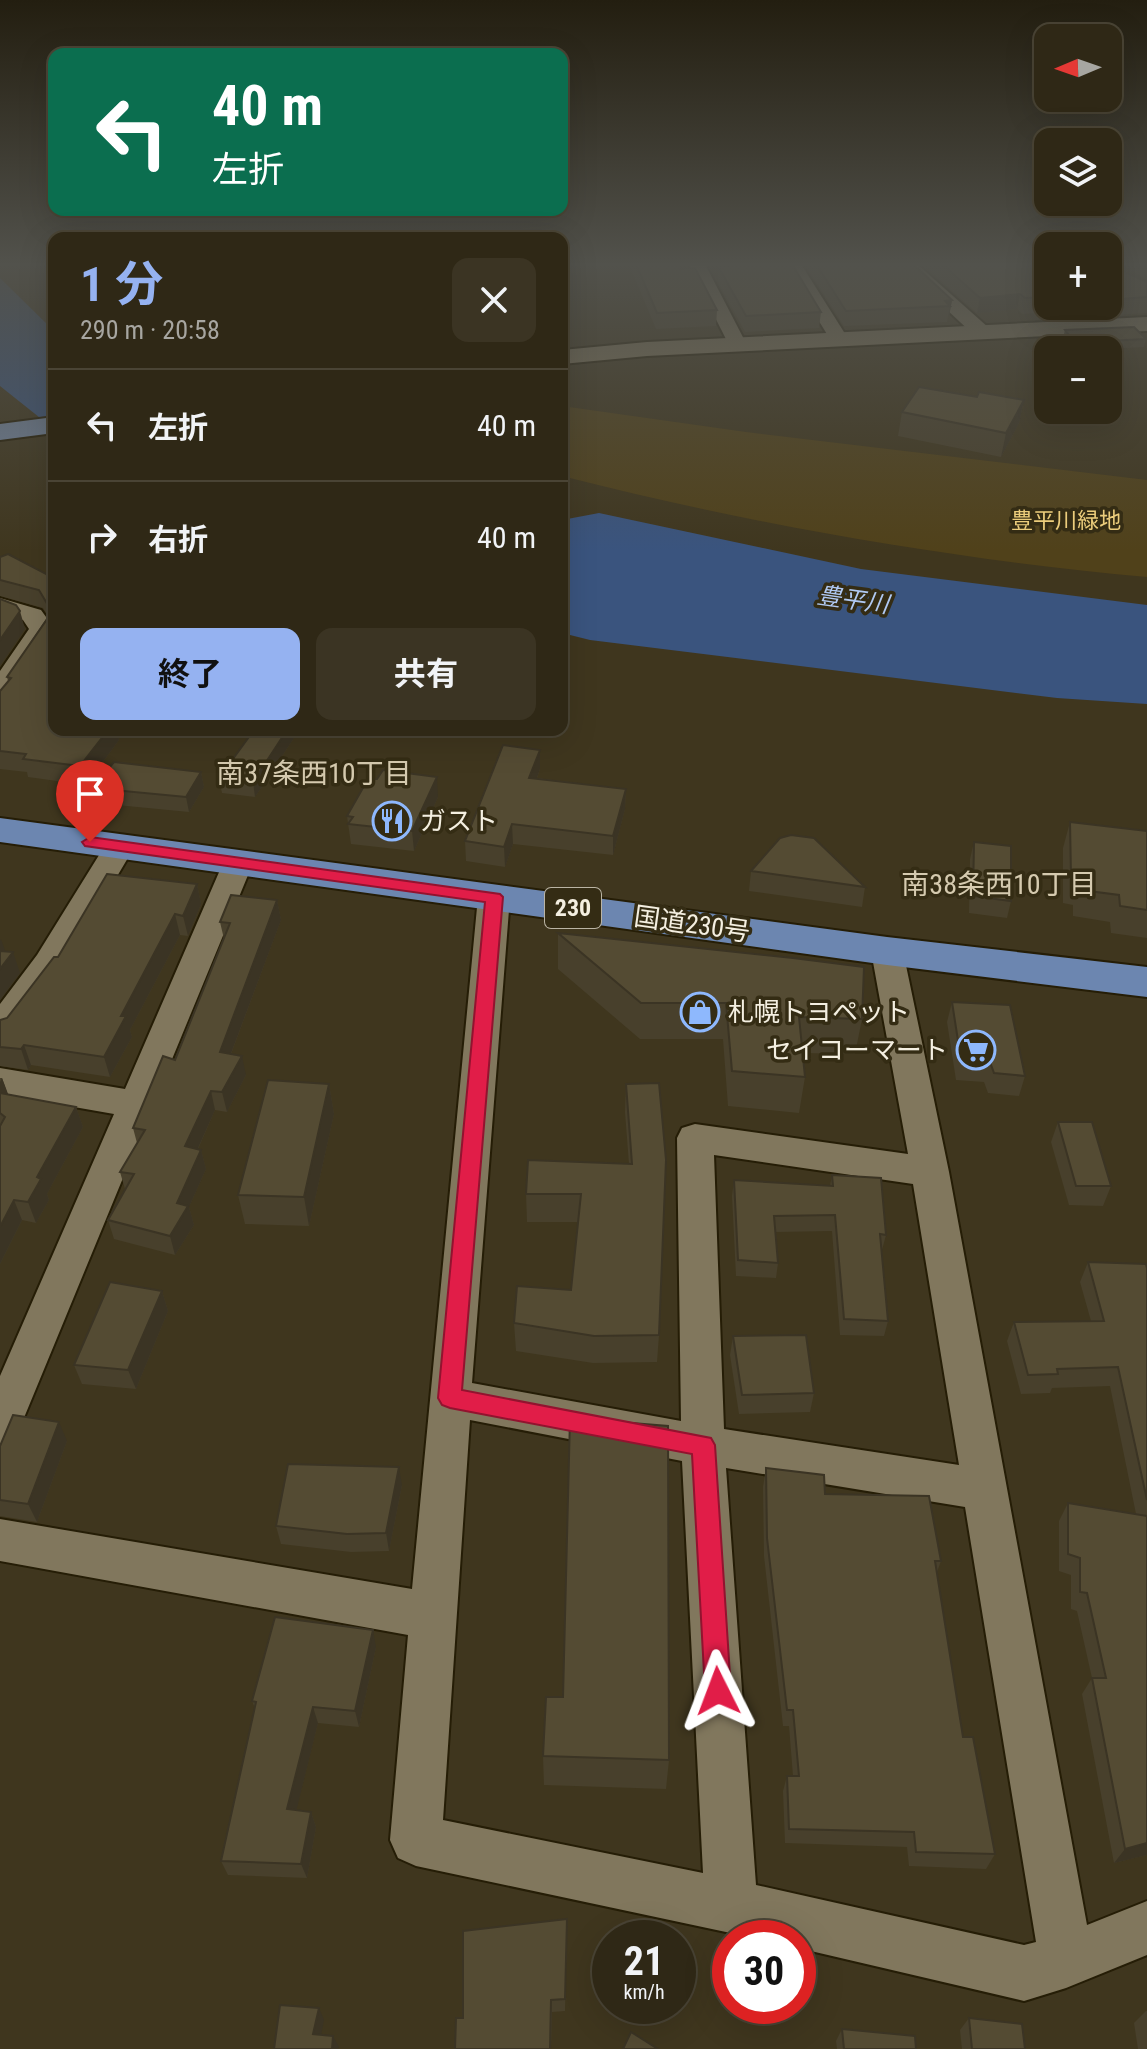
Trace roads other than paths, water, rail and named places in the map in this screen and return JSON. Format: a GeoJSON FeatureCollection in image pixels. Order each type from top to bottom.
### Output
{"type":"FeatureCollection","features":[{"type":"Feature","properties":{"kind":"highway","name":"国道230号"},"geometry":{"type":"LineString","coordinates":[[0,830],[887,951],[1147,982]]}},
{"type":"Feature","properties":{"kind":"main road"},"geometry":{"type":"LineString","coordinates":[[0,432],[48,426]]}},
{"type":"Feature","properties":{"kind":"street"},"geometry":{"type":"LineString","coordinates":[[0,605],[32,615],[48,630],[11,660],[0,690]]}},
{"type":"Feature","properties":{"kind":"street"},"geometry":{"type":"LineString","coordinates":[[0,1028],[49,963],[120,846]]}},
{"type":"Feature","properties":{"kind":"street"},"geometry":{"type":"LineString","coordinates":[[0,1425],[238,863]]}},
{"type":"Feature","properties":{"kind":"street"},"geometry":{"type":"LineString","coordinates":[[494,897],[450,1398],[416,1840],[731,1906],[1024,1973],[1066,1961],[1147,1928]]}},
{"type":"Feature","properties":{"kind":"street"},"geometry":{"type":"LineString","coordinates":[[887,951],[930,1172],[1066,1961]]}},
{"type":"Feature","properties":{"kind":"street"},"geometry":{"type":"LineString","coordinates":[[0,1081],[134,1104]]}},
{"type":"Feature","properties":{"kind":"street"},"geometry":{"type":"LineString","coordinates":[[731,1906],[703,1445],[695,1138],[930,1172]]}},
{"type":"Feature","properties":{"kind":"street"},"geometry":{"type":"LineString","coordinates":[[450,1398],[703,1445],[983,1489]]}},
{"type":"Feature","properties":{"kind":"street"},"geometry":{"type":"LineString","coordinates":[[0,1540],[432,1616]]}},
{"type":"Feature","properties":{"kind":"water"},"geometry":{"type":"Polygon","coordinates":[[[0,360],[48,360],[48,424],[0,386],[0,360]]]}},
{"type":"Feature","properties":{"kind":"water","name":"豊平川"},"geometry":{"type":"Polygon","coordinates":[[[599,513],[861,569],[1147,605],[1147,704],[1057,698],[590,640],[568,634],[568,519],[599,513]]]}},
{"type":"Feature","properties":{"kind":"place","name":"ガスト"},"geometry":{"type":"Point","coordinates":[392,821]}},
{"type":"Feature","properties":{"kind":"place","name":"札幌トヨペット"},"geometry":{"type":"Point","coordinates":[700,1012]}},
{"type":"Feature","properties":{"kind":"place","name":"セイコーマート"},"geometry":{"type":"Point","coordinates":[976,1050]}},
{"type":"Feature","properties":{"kind":"district","name":"南37条西10丁目"},"geometry":{"type":"Point","coordinates":[314,773]}},
{"type":"Feature","properties":{"kind":"district","name":"南38条西10丁目"},"geometry":{"type":"Point","coordinates":[999,884]}},
{"type":"Feature","properties":{"kind":"park label","name":"豊平川緑地"},"geometry":{"type":"Point","coordinates":[1066,520]}}]}
